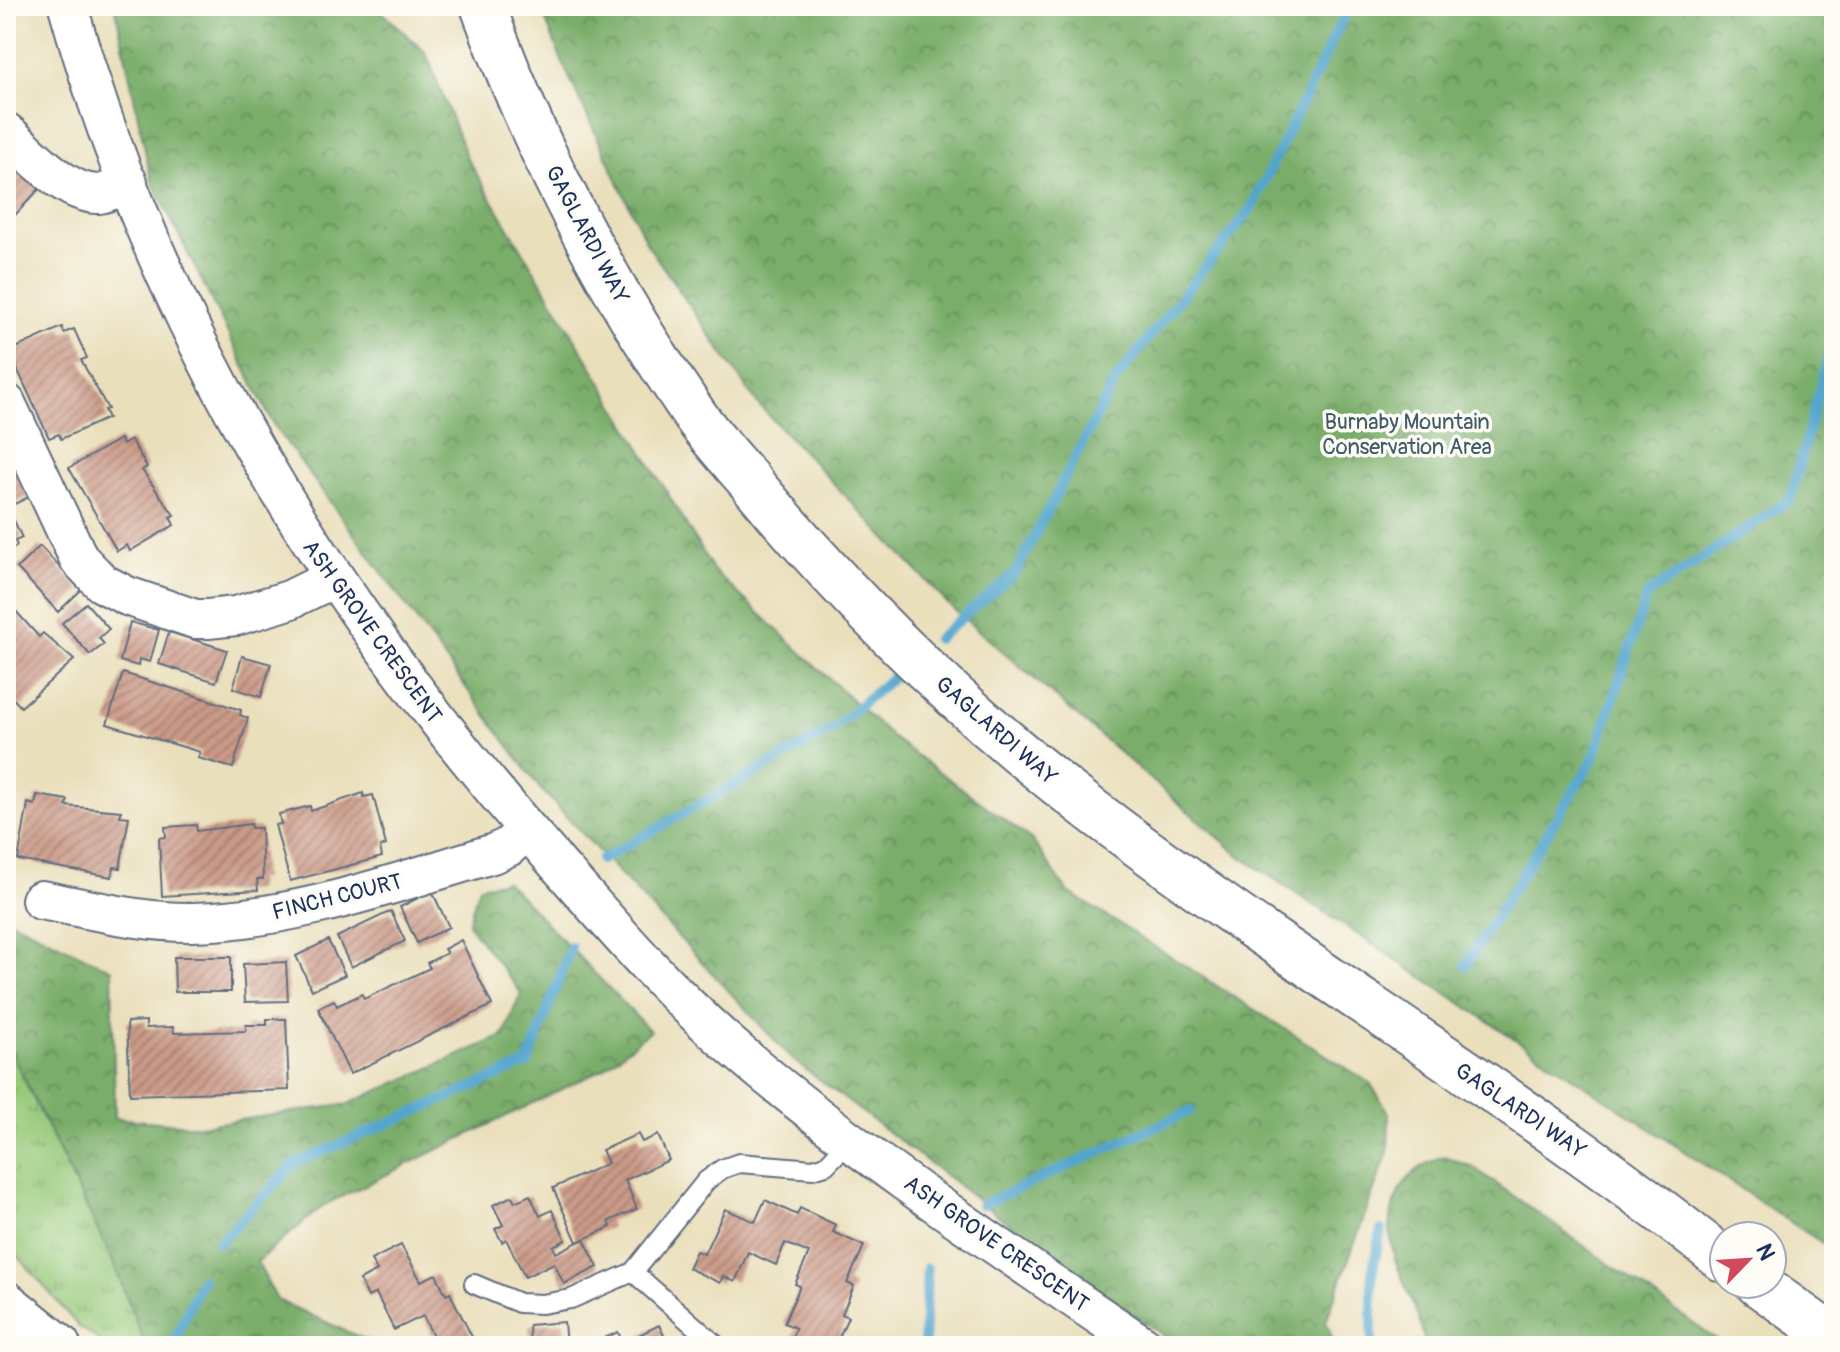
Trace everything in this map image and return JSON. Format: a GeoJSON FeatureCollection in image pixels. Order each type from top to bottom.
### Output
{"type":"FeatureCollection","features":[{"type":"Feature","properties":{"kind":"main road","name":"GAGLARDI WAY"},"geometry":{"type":"LineString","coordinates":[[483,6],[519,104],[607,276],[696,417],[818,562],[960,702],[1090,809],[1344,990],[1620,1177],[1708,1247]]}},
{"type":"Feature","properties":{"kind":"main road"},"geometry":{"type":"LineString","coordinates":[[1781,1300],[1834,1338]]}},
{"type":"Feature","properties":{"kind":"main road"},"geometry":{"type":"LineString","coordinates":[[6,1304],[58,1346]]}},
{"type":"Feature","properties":{"kind":"street","name":"ASH GROVE CRESCENT"},"geometry":{"type":"LineString","coordinates":[[68,6],[128,182],[202,357],[332,579],[428,710],[527,830],[645,961],[717,1032],[850,1140],[1144,1346]]}},
{"type":"Feature","properties":{"kind":"street"},"geometry":{"type":"LineString","coordinates":[[6,132],[68,184],[83,192],[101,194],[128,182]]}},
{"type":"Feature","properties":{"kind":"street"},"geometry":{"type":"LineString","coordinates":[[6,403],[79,559],[102,583],[127,596],[195,619],[208,619],[236,616],[289,600],[332,579]]}},
{"type":"Feature","properties":{"kind":"street","name":"FINCH COURT"},"geometry":{"type":"LineString","coordinates":[[41,900],[145,919],[192,922],[253,917],[307,908],[492,854],[508,847],[527,830]]}},
{"type":"Feature","properties":{"kind":"lane"},"geometry":{"type":"LineString","coordinates":[[474,1284],[519,1303],[542,1304],[571,1299],[633,1272],[706,1181],[722,1169],[739,1163],[813,1169],[826,1165],[850,1140]]}},
{"type":"Feature","properties":{"kind":"lane"},"geometry":{"type":"LineString","coordinates":[[633,1272],[717,1346]]}},
{"type":"Feature","properties":{"kind":"green space"},"geometry":{"type":"Polygon","coordinates":[[[115,6],[376,6],[426,53],[467,158],[714,571],[893,738],[1032,840],[1067,891],[1370,1083],[1389,1113],[1388,1152],[1326,1321],[1335,1346],[1179,1346],[1083,1280],[792,1059],[539,787],[273,424],[151,179],[115,6]]]}},
{"type":"Feature","properties":{"kind":"green space","name":"Burnaby Mountain Conservation Area"},"geometry":{"type":"Polygon","coordinates":[[[540,6],[1834,6],[1834,1251],[1241,857],[951,607],[757,403],[647,244],[564,66],[540,6]]]}},
{"type":"Feature","properties":{"kind":"green space"},"geometry":{"type":"Polygon","coordinates":[[[506,881],[650,1031],[603,1069],[324,1205],[257,1262],[277,1300],[379,1346],[146,1346],[111,1257],[6,1042],[6,918],[112,970],[115,1118],[199,1126],[348,1104],[503,1036],[521,993],[468,924],[479,886],[506,881]]]}},
{"type":"Feature","properties":{"kind":"green space"},"geometry":{"type":"Polygon","coordinates":[[[6,1042],[111,1257],[146,1346],[108,1346],[79,1327],[6,1242],[6,1042]]]}},
{"type":"Feature","properties":{"kind":"green space"},"geometry":{"type":"Polygon","coordinates":[[[1444,1156],[1474,1168],[1725,1346],[1425,1346],[1415,1309],[1394,1255],[1390,1237],[1391,1218],[1396,1199],[1409,1177],[1444,1156]]]}},
{"type":"Feature","properties":{"kind":"building"},"geometry":{"type":"Polygon","coordinates":[[[6,160],[15,168],[18,164],[42,186],[15,215],[6,207],[6,160]]]}},
{"type":"Feature","properties":{"kind":"building"},"geometry":{"type":"Polygon","coordinates":[[[62,327],[64,333],[74,329],[87,358],[81,360],[108,409],[104,410],[108,418],[61,439],[59,434],[49,438],[9,351],[62,327]]]}},
{"type":"Feature","properties":{"kind":"building"},"geometry":{"type":"Polygon","coordinates":[[[120,439],[123,445],[131,440],[147,467],[142,470],[174,515],[170,517],[174,525],[130,551],[127,545],[117,551],[69,468],[120,439]]]}},
{"type":"Feature","properties":{"kind":"building"},"geometry":{"type":"Polygon","coordinates":[[[16,469],[29,497],[8,507],[22,538],[15,541],[17,546],[9,551],[6,474],[16,469]]]}},
{"type":"Feature","properties":{"kind":"building"},"geometry":{"type":"Polygon","coordinates":[[[40,546],[81,590],[58,612],[17,568],[40,546]]]}},
{"type":"Feature","properties":{"kind":"building"},"geometry":{"type":"Polygon","coordinates":[[[6,600],[39,637],[43,633],[74,660],[21,707],[6,691],[6,600]]]}},
{"type":"Feature","properties":{"kind":"building"},"geometry":{"type":"Polygon","coordinates":[[[86,603],[109,629],[99,638],[104,644],[90,655],[62,623],[86,603]]]}},
{"type":"Feature","properties":{"kind":"building"},"geometry":{"type":"Polygon","coordinates":[[[130,622],[159,630],[150,662],[139,659],[138,666],[120,661],[130,622]]]}},
{"type":"Feature","properties":{"kind":"building"},"geometry":{"type":"Polygon","coordinates":[[[169,632],[227,650],[216,682],[159,664],[169,632]]]}},
{"type":"Feature","properties":{"kind":"building"},"geometry":{"type":"Polygon","coordinates":[[[242,656],[271,664],[261,697],[233,688],[242,656]]]}},
{"type":"Feature","properties":{"kind":"building"},"geometry":{"type":"Polygon","coordinates":[[[123,673],[241,710],[240,715],[248,718],[233,768],[198,758],[200,752],[107,724],[123,673]]]}},
{"type":"Feature","properties":{"kind":"building"},"geometry":{"type":"Polygon","coordinates":[[[363,793],[364,797],[373,795],[386,845],[380,847],[382,857],[290,881],[275,825],[281,824],[279,814],[310,806],[311,811],[363,793]]]}},
{"type":"Feature","properties":{"kind":"building"},"geometry":{"type":"Polygon","coordinates":[[[37,795],[68,800],[66,806],[121,811],[120,816],[129,817],[120,868],[114,867],[112,877],[18,860],[28,803],[35,805],[37,795]]]}},
{"type":"Feature","properties":{"kind":"building"},"geometry":{"type":"Polygon","coordinates":[[[251,824],[251,828],[261,828],[263,879],[257,879],[258,890],[162,896],[159,838],[166,837],[165,827],[196,825],[197,831],[251,824]]]}},
{"type":"Feature","properties":{"kind":"building"},"geometry":{"type":"Polygon","coordinates":[[[432,891],[449,927],[417,943],[400,907],[432,891]]]}},
{"type":"Feature","properties":{"kind":"building"},"geometry":{"type":"Polygon","coordinates":[[[391,911],[405,941],[351,967],[337,937],[391,911]]]}},
{"type":"Feature","properties":{"kind":"building"},"geometry":{"type":"Polygon","coordinates":[[[328,940],[345,975],[312,990],[296,956],[328,940]]]}},
{"type":"Feature","properties":{"kind":"building"},"geometry":{"type":"Polygon","coordinates":[[[461,940],[492,1005],[350,1074],[318,1008],[334,1000],[337,1006],[362,994],[364,999],[430,968],[427,963],[447,953],[444,949],[461,940]]]}},
{"type":"Feature","properties":{"kind":"building"},"geometry":{"type":"Polygon","coordinates":[[[174,957],[231,957],[231,992],[175,992],[174,957]]]}},
{"type":"Feature","properties":{"kind":"building"},"geometry":{"type":"Polygon","coordinates":[[[286,962],[288,1001],[245,1002],[243,964],[286,962]]]}},
{"type":"Feature","properties":{"kind":"building"},"geometry":{"type":"Polygon","coordinates":[[[267,1019],[286,1019],[289,1090],[130,1095],[127,1022],[146,1021],[146,1028],[173,1027],[174,1033],[246,1031],[246,1025],[267,1025],[267,1019]]]}},
{"type":"Feature","properties":{"kind":"building"},"geometry":{"type":"Polygon","coordinates":[[[638,1134],[642,1142],[658,1135],[669,1160],[625,1180],[637,1209],[609,1221],[611,1227],[577,1242],[553,1188],[608,1163],[602,1150],[638,1134]]]}},
{"type":"Feature","properties":{"kind":"building"},"geometry":{"type":"Polygon","coordinates":[[[530,1195],[540,1216],[552,1210],[566,1240],[553,1246],[556,1253],[584,1239],[598,1267],[564,1284],[554,1263],[525,1277],[506,1239],[502,1242],[495,1229],[503,1225],[493,1205],[512,1196],[515,1202],[530,1195]]]}},
{"type":"Feature","properties":{"kind":"building"},"geometry":{"type":"Polygon","coordinates":[[[765,1200],[797,1215],[800,1208],[836,1225],[833,1232],[864,1246],[847,1283],[854,1286],[842,1314],[848,1317],[837,1342],[846,1346],[788,1346],[796,1328],[784,1323],[800,1286],[795,1284],[809,1253],[785,1243],[776,1265],[748,1252],[735,1282],[723,1276],[720,1283],[688,1268],[696,1251],[704,1254],[725,1209],[755,1222],[765,1200]]]}},
{"type":"Feature","properties":{"kind":"building"},"geometry":{"type":"Polygon","coordinates":[[[401,1245],[421,1281],[436,1274],[446,1295],[450,1293],[473,1339],[463,1346],[430,1346],[429,1343],[435,1340],[423,1316],[394,1330],[376,1293],[368,1297],[360,1280],[377,1271],[371,1260],[401,1245]]]}},
{"type":"Feature","properties":{"kind":"building"},"geometry":{"type":"Polygon","coordinates":[[[564,1322],[566,1346],[530,1346],[529,1325],[564,1322]]]}},
{"type":"Feature","properties":{"kind":"building"},"geometry":{"type":"Polygon","coordinates":[[[659,1325],[669,1346],[601,1346],[598,1341],[618,1332],[623,1343],[659,1325]]]}},
{"type":"Feature","properties":{"kind":"waterway"},"geometry":{"type":"LineString","coordinates":[[937,639],[1016,572],[1115,381],[1251,209],[1349,6]]}},
{"type":"Feature","properties":{"kind":"waterway"},"geometry":{"type":"LineString","coordinates":[[1466,965],[1594,758],[1647,595],[1790,500],[1834,335]]}},
{"type":"Feature","properties":{"kind":"waterway"},"geometry":{"type":"LineString","coordinates":[[601,860],[831,730],[893,677]]}},
{"type":"Feature","properties":{"kind":"waterway"},"geometry":{"type":"LineString","coordinates":[[219,1243],[294,1164],[528,1063],[571,947]]}},
{"type":"Feature","properties":{"kind":"waterway"},"geometry":{"type":"LineString","coordinates":[[982,1205],[1190,1111]]}},
{"type":"Feature","properties":{"kind":"waterway"},"geometry":{"type":"LineString","coordinates":[[1372,1346],[1372,1273],[1381,1230]]}},
{"type":"Feature","properties":{"kind":"waterway"},"geometry":{"type":"LineString","coordinates":[[924,1346],[927,1268]]}},
{"type":"Feature","properties":{"kind":"waterway"},"geometry":{"type":"LineString","coordinates":[[172,1346],[202,1279]]}}]}
